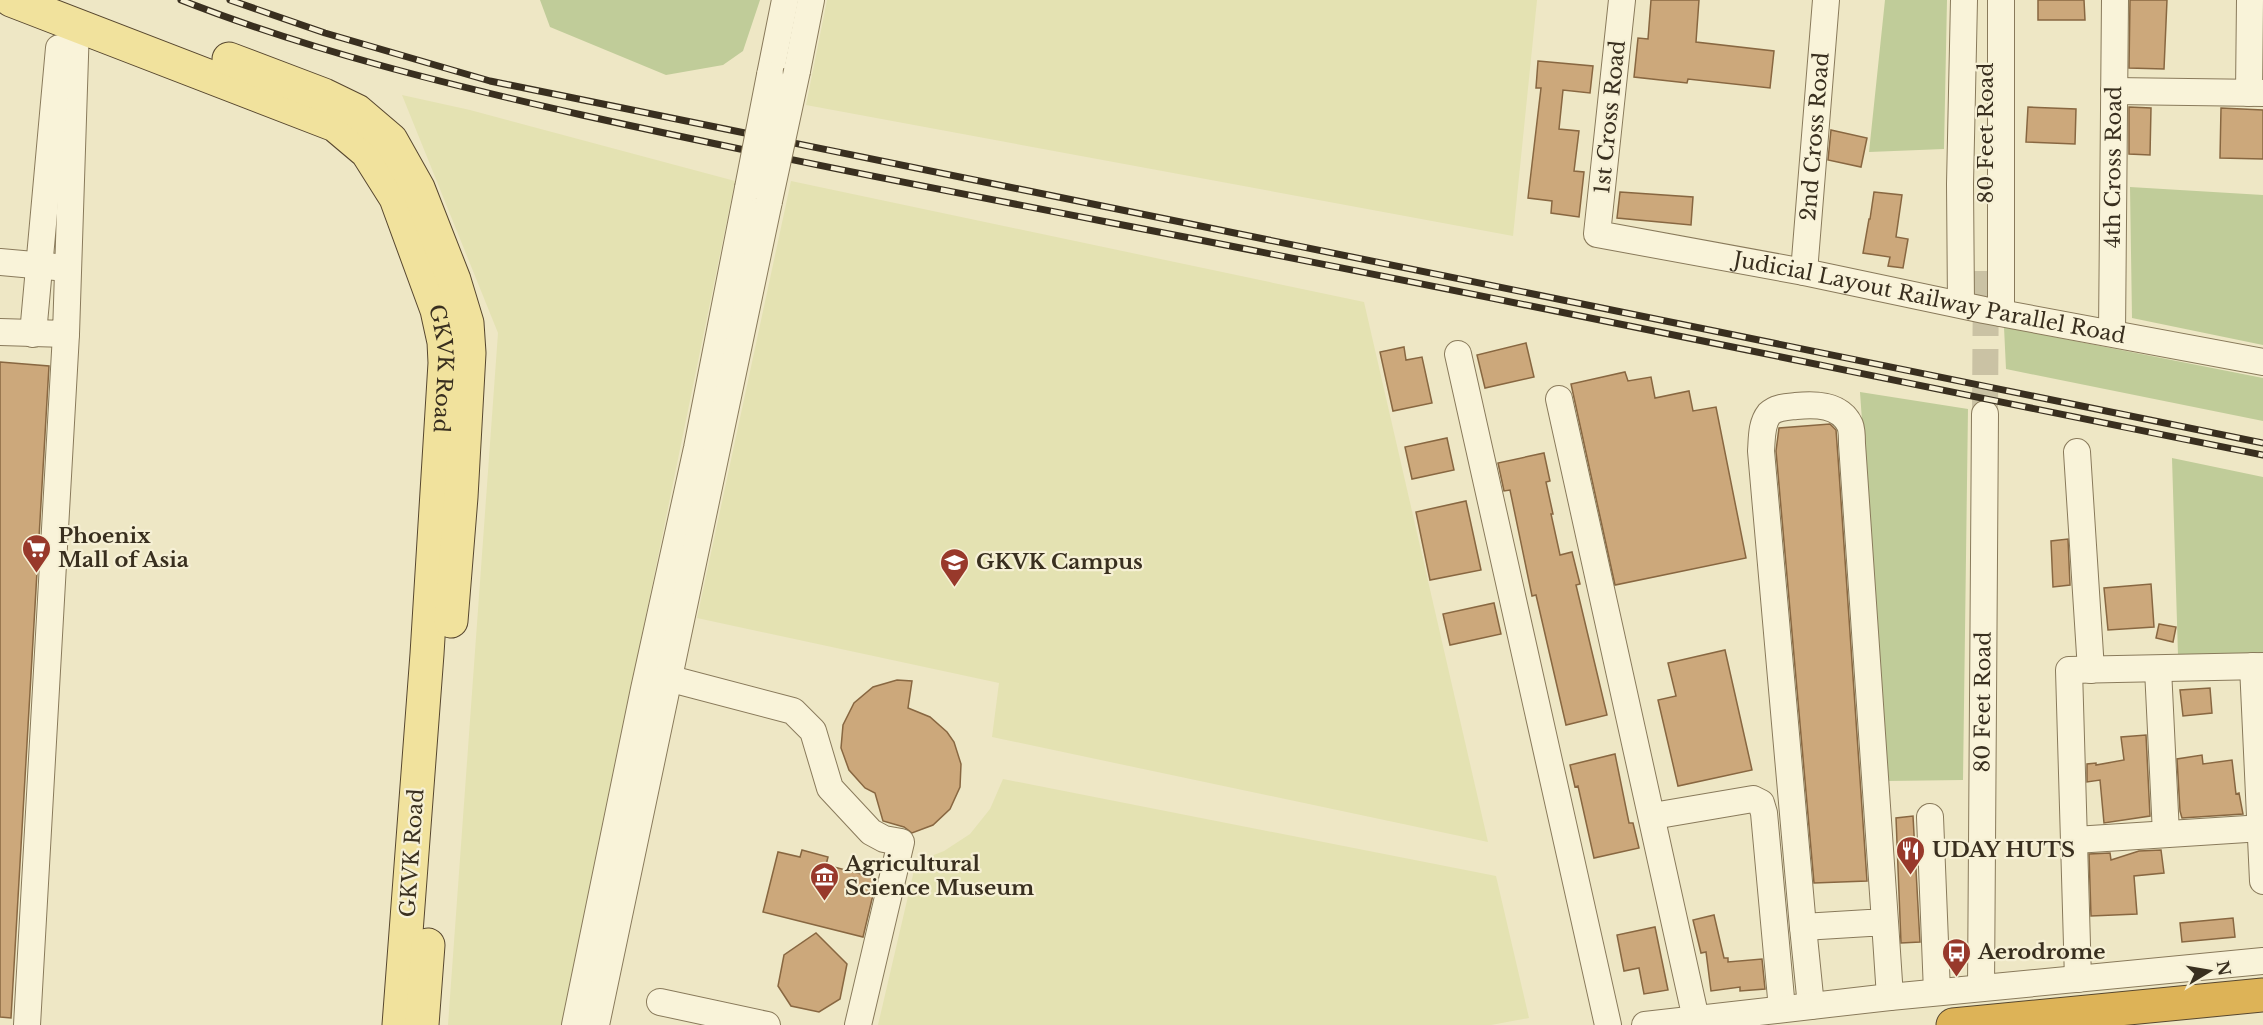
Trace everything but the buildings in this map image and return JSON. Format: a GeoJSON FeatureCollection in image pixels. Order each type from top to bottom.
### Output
{"type":"FeatureCollection","features":[{"type":"Feature","properties":{"kind":"highway"},"geometry":{"type":"LineString","coordinates":[[1953,1025],[2263,995]]}},
{"type":"Feature","properties":{"kind":"highway"},"geometry":{"type":"LineString","coordinates":[[2138,1025],[2263,1012]]}},
{"type":"Feature","properties":{"kind":"main road","name":"GKVK Road"},"geometry":{"type":"LineString","coordinates":[[11,0],[69,15],[324,95],[357,111],[367,135],[367,152],[396,198],[437,310],[444,342],[445,363],[427,654],[399,1025]]}},
{"type":"Feature","properties":{"kind":"main road","name":"GKVK Road"},"geometry":{"type":"LineString","coordinates":[[367,135],[391,140],[418,188],[454,280],[467,323],[469,353],[461,497],[422,1025]]}},
{"type":"Feature","properties":{"kind":"street"},"geometry":{"type":"LineString","coordinates":[[759,194],[770,75],[785,0]]}},
{"type":"Feature","properties":{"kind":"street"},"geometry":{"type":"LineString","coordinates":[[575,1025],[658,676],[759,194],[797,71],[811,0]]}},
{"type":"Feature","properties":{"kind":"street","name":"1st Cross Road"},"geometry":{"type":"LineString","coordinates":[[1597,234],[1622,0]]}},
{"type":"Feature","properties":{"kind":"street","name":"2nd Cross Road"},"geometry":{"type":"LineString","coordinates":[[1804,272],[1826,0]]}},
{"type":"Feature","properties":{"kind":"street"},"geometry":{"type":"LineString","coordinates":[[1961,304],[1960,184],[1964,0]]}},
{"type":"Feature","properties":{"kind":"street","name":"80 Feet Road"},"geometry":{"type":"LineString","coordinates":[[1986,266],[1987,0]]}},
{"type":"Feature","properties":{"kind":"street"},"geometry":{"type":"LineString","coordinates":[[2001,0],[2001,313]]}},
{"type":"Feature","properties":{"kind":"street","name":"4th Cross Road"},"geometry":{"type":"LineString","coordinates":[[2112,333],[2115,0]]}},
{"type":"Feature","properties":{"kind":"street"},"geometry":{"type":"LineString","coordinates":[[2114,91],[2256,93],[2250,0]]}},
{"type":"Feature","properties":{"kind":"street"},"geometry":{"type":"LineString","coordinates":[[33,334],[69,15]]}},
{"type":"Feature","properties":{"kind":"street"},"geometry":{"type":"LineString","coordinates":[[27,1025],[66,334],[69,15]]}},
{"type":"Feature","properties":{"kind":"street","name":"Judicial Layout Railway Parallel Road"},"geometry":{"type":"LineString","coordinates":[[1597,234],[2263,362]]}},
{"type":"Feature","properties":{"kind":"street"},"geometry":{"type":"LineString","coordinates":[[0,262],[68,268]]}},
{"type":"Feature","properties":{"kind":"street"},"geometry":{"type":"LineString","coordinates":[[0,332],[66,334]]}},
{"type":"Feature","properties":{"kind":"street"},"geometry":{"type":"LineString","coordinates":[[1458,354],[1608,1025]]}},
{"type":"Feature","properties":{"kind":"street"},"geometry":{"type":"LineString","coordinates":[[1559,399],[1653,816],[1696,1019]]}},
{"type":"Feature","properties":{"kind":"street"},"geometry":{"type":"LineString","coordinates":[[1811,1006],[1761,451],[1762,427],[1769,414],[1781,408],[1807,405],[1830,406],[1850,426],[1890,997]]}},
{"type":"Feature","properties":{"kind":"street","name":"80 Feet Road"},"geometry":{"type":"LineString","coordinates":[[1981,988],[1985,414]]}},
{"type":"Feature","properties":{"kind":"street"},"geometry":{"type":"LineString","coordinates":[[2077,452],[2091,670]]}},
{"type":"Feature","properties":{"kind":"street"},"geometry":{"type":"LineString","coordinates":[[2078,978],[2069,670],[2258,666],[2263,880]]}},
{"type":"Feature","properties":{"kind":"street"},"geometry":{"type":"LineString","coordinates":[[2158,669],[2166,834]]}},
{"type":"Feature","properties":{"kind":"street"},"geometry":{"type":"LineString","coordinates":[[596,1025],[658,676]]}},
{"type":"Feature","properties":{"kind":"street"},"geometry":{"type":"LineString","coordinates":[[658,676],[793,711],[813,731],[830,788],[871,832],[884,839],[901,842],[858,1025]]}},
{"type":"Feature","properties":{"kind":"street"},"geometry":{"type":"LineString","coordinates":[[1653,816],[1754,799],[1761,803],[1764,813],[1782,1009]]}},
{"type":"Feature","properties":{"kind":"street"},"geometry":{"type":"LineString","coordinates":[[1930,817],[1937,992]]}},
{"type":"Feature","properties":{"kind":"street"},"geometry":{"type":"LineString","coordinates":[[2075,840],[2262,828]]}},
{"type":"Feature","properties":{"kind":"street"},"geometry":{"type":"LineString","coordinates":[[1803,927],[1885,922]]}},
{"type":"Feature","properties":{"kind":"street"},"geometry":{"type":"LineString","coordinates":[[1645,1025],[1937,992],[2263,961]]}},
{"type":"Feature","properties":{"kind":"street"},"geometry":{"type":"LineString","coordinates":[[660,1002],[767,1025]]}},
{"type":"Feature","properties":{"kind":"shaded area"},"geometry":{"type":"Polygon","coordinates":[[[827,0],[1537,0],[1513,236],[806,105],[827,0]]]}},
{"type":"Feature","properties":{"kind":"shaded area"},"geometry":{"type":"Polygon","coordinates":[[[402,95],[470,110],[735,181],[562,1025],[448,1025],[498,333],[402,95]]]}},
{"type":"Feature","properties":{"kind":"shaded area"},"geometry":{"type":"Polygon","coordinates":[[[791,181],[1364,302],[1488,842],[992,737],[999,683],[697,618],[791,181]]]}},
{"type":"Feature","properties":{"kind":"shaded area"},"geometry":{"type":"Polygon","coordinates":[[[1003,779],[1496,876],[1529,1018],[1491,1025],[878,1025],[916,862],[944,851],[970,834],[990,809],[1003,779]]]}},
{"type":"Feature","properties":{"kind":"green space"},"geometry":{"type":"Polygon","coordinates":[[[540,0],[760,0],[743,51],[723,65],[666,75],[550,27],[540,0]]]}},
{"type":"Feature","properties":{"kind":"green space"},"geometry":{"type":"Polygon","coordinates":[[[1885,0],[1947,0],[1944,149],[1869,152],[1885,0]]]}},
{"type":"Feature","properties":{"kind":"green space"},"geometry":{"type":"Polygon","coordinates":[[[2130,187],[2263,195],[2263,345],[2132,318],[2130,187]]]}},
{"type":"Feature","properties":{"kind":"green space"},"geometry":{"type":"Polygon","coordinates":[[[2004,327],[2263,378],[2263,421],[2006,369],[2004,327]]]}},
{"type":"Feature","properties":{"kind":"green space"},"geometry":{"type":"Polygon","coordinates":[[[1860,392],[1968,409],[1963,780],[1887,781],[1860,392]]]}},
{"type":"Feature","properties":{"kind":"green space"},"geometry":{"type":"Polygon","coordinates":[[[2172,458],[2263,477],[2263,653],[2178,655],[2172,458]]]}},
{"type":"Feature","properties":{"kind":"tunnel"},"geometry":{"type":"LineString","coordinates":[[1985,414],[1986,266]]}},
{"type":"Feature","properties":{"kind":"railway"},"geometry":{"type":"LineString","coordinates":[[181,0],[329,51],[582,115],[779,157],[1396,279],[2263,455]]}},
{"type":"Feature","properties":{"kind":"railway"},"geometry":{"type":"LineString","coordinates":[[230,0],[325,33],[490,81],[2263,443]]}},
{"type":"Feature","properties":{"kind":"place","name":"Phoenix Mall of Asia"},"geometry":{"type":"Point","coordinates":[37,574]}},
{"type":"Feature","properties":{"kind":"place","name":"GKVK Campus"},"geometry":{"type":"Point","coordinates":[955,588]}},
{"type":"Feature","properties":{"kind":"place","name":"UDAY HUTS"},"geometry":{"type":"Point","coordinates":[1911,876]}},
{"type":"Feature","properties":{"kind":"place","name":"Agricultural Science Museum"},"geometry":{"type":"Point","coordinates":[824,902]}},
{"type":"Feature","properties":{"kind":"place","name":"Aerodrome"},"geometry":{"type":"Point","coordinates":[1957,978]}}]}
